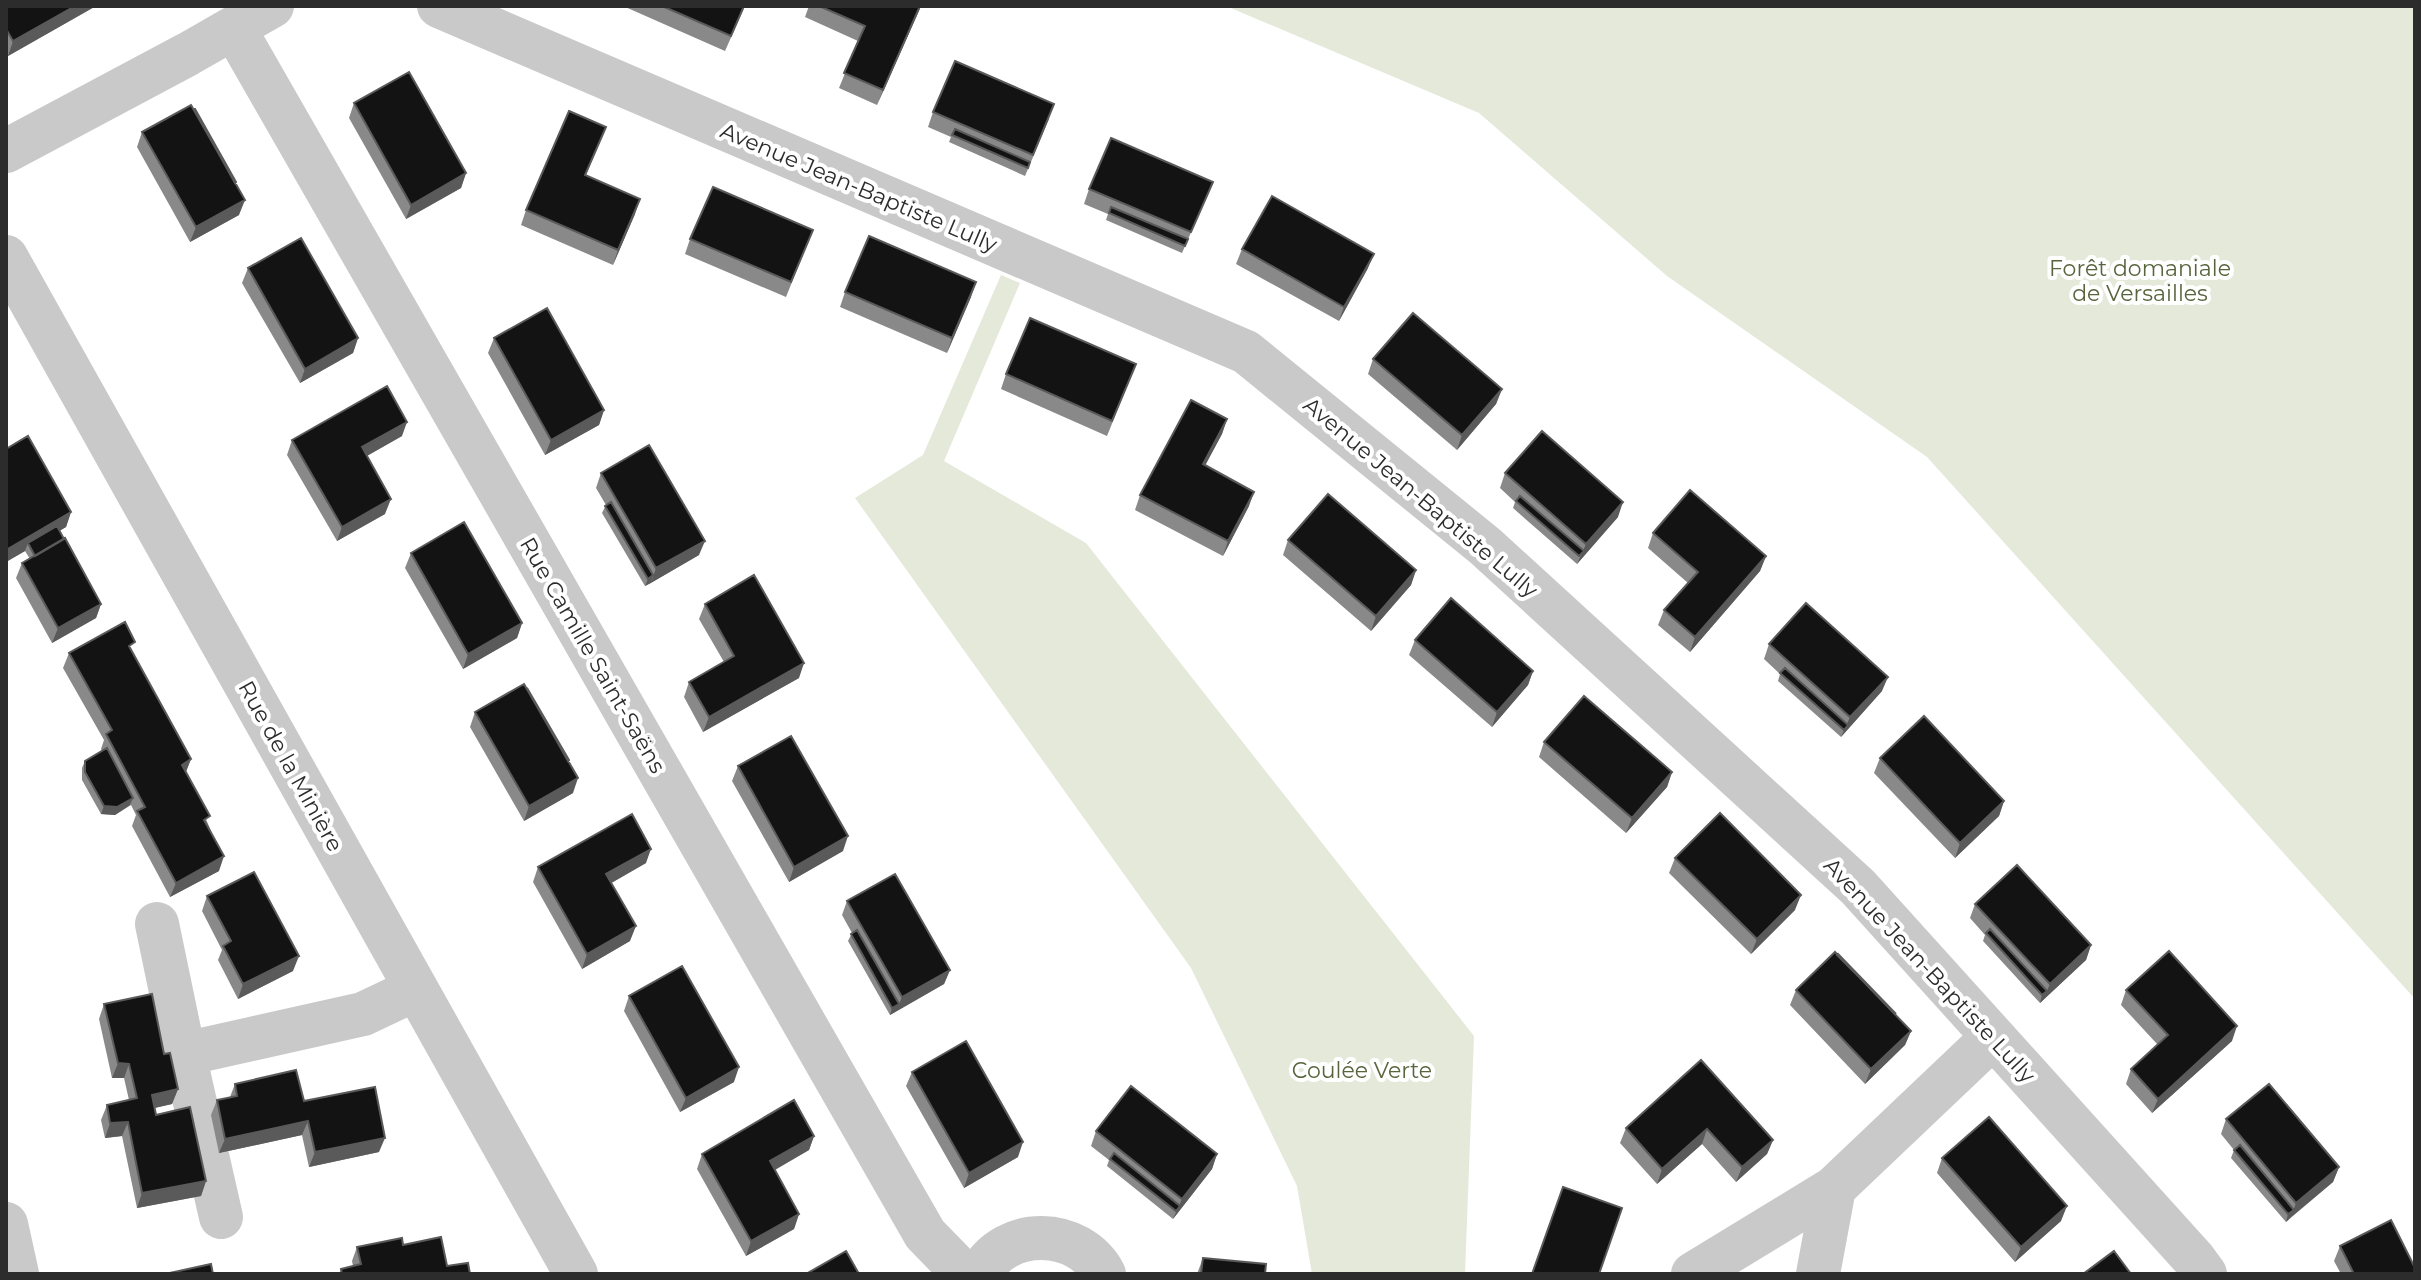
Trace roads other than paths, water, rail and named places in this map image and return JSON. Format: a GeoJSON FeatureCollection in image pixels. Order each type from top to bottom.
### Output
{"type":"FeatureCollection","features":[{"type":"Feature","properties":{"kind":"street"},"geometry":{"type":"LineString","coordinates":[[6,151],[272,6]]}},
{"type":"Feature","properties":{"kind":"street","name":"Avenue Jean-Baptiste Lully"},"geometry":{"type":"LineString","coordinates":[[439,6],[1246,352],[1485,546],[1858,887],[2205,1274]]}},
{"type":"Feature","properties":{"kind":"street","name":"Rue Camille Saint-Saëns"},"geometry":{"type":"LineString","coordinates":[[234,28],[925,1234],[964,1274]]}},
{"type":"Feature","properties":{"kind":"street","name":"Rue de la Minière"},"geometry":{"type":"LineString","coordinates":[[6,257],[576,1274]]}},
{"type":"Feature","properties":{"kind":"street"},"geometry":{"type":"LineString","coordinates":[[157,924],[221,1217]]}},
{"type":"Feature","properties":{"kind":"street"},"geometry":{"type":"LineString","coordinates":[[184,1054],[363,1014],[416,989]]}},
{"type":"Feature","properties":{"kind":"street"},"geometry":{"type":"LineString","coordinates":[[1693,1274],[1834,1188],[1993,1037]]}},
{"type":"Feature","properties":{"kind":"street"},"geometry":{"type":"LineString","coordinates":[[1818,1274],[1834,1188]]}},
{"type":"Feature","properties":{"kind":"street"},"geometry":{"type":"LineString","coordinates":[[6,1224],[17,1274]]}},
{"type":"Feature","properties":{"kind":"street"},"geometry":{"type":"LineString","coordinates":[[980,1274],[1002,1249],[1023,1239],[1045,1237],[1067,1241],[1087,1253],[1104,1274]]}},
{"type":"Feature","properties":{"kind":"park label","name":"Forêt domaniale de Versailles"},"geometry":{"type":"Point","coordinates":[2140,280]}},
{"type":"Feature","properties":{"kind":"park label","name":"Coulée Verte"},"geometry":{"type":"Point","coordinates":[1362,1070]}}]}
